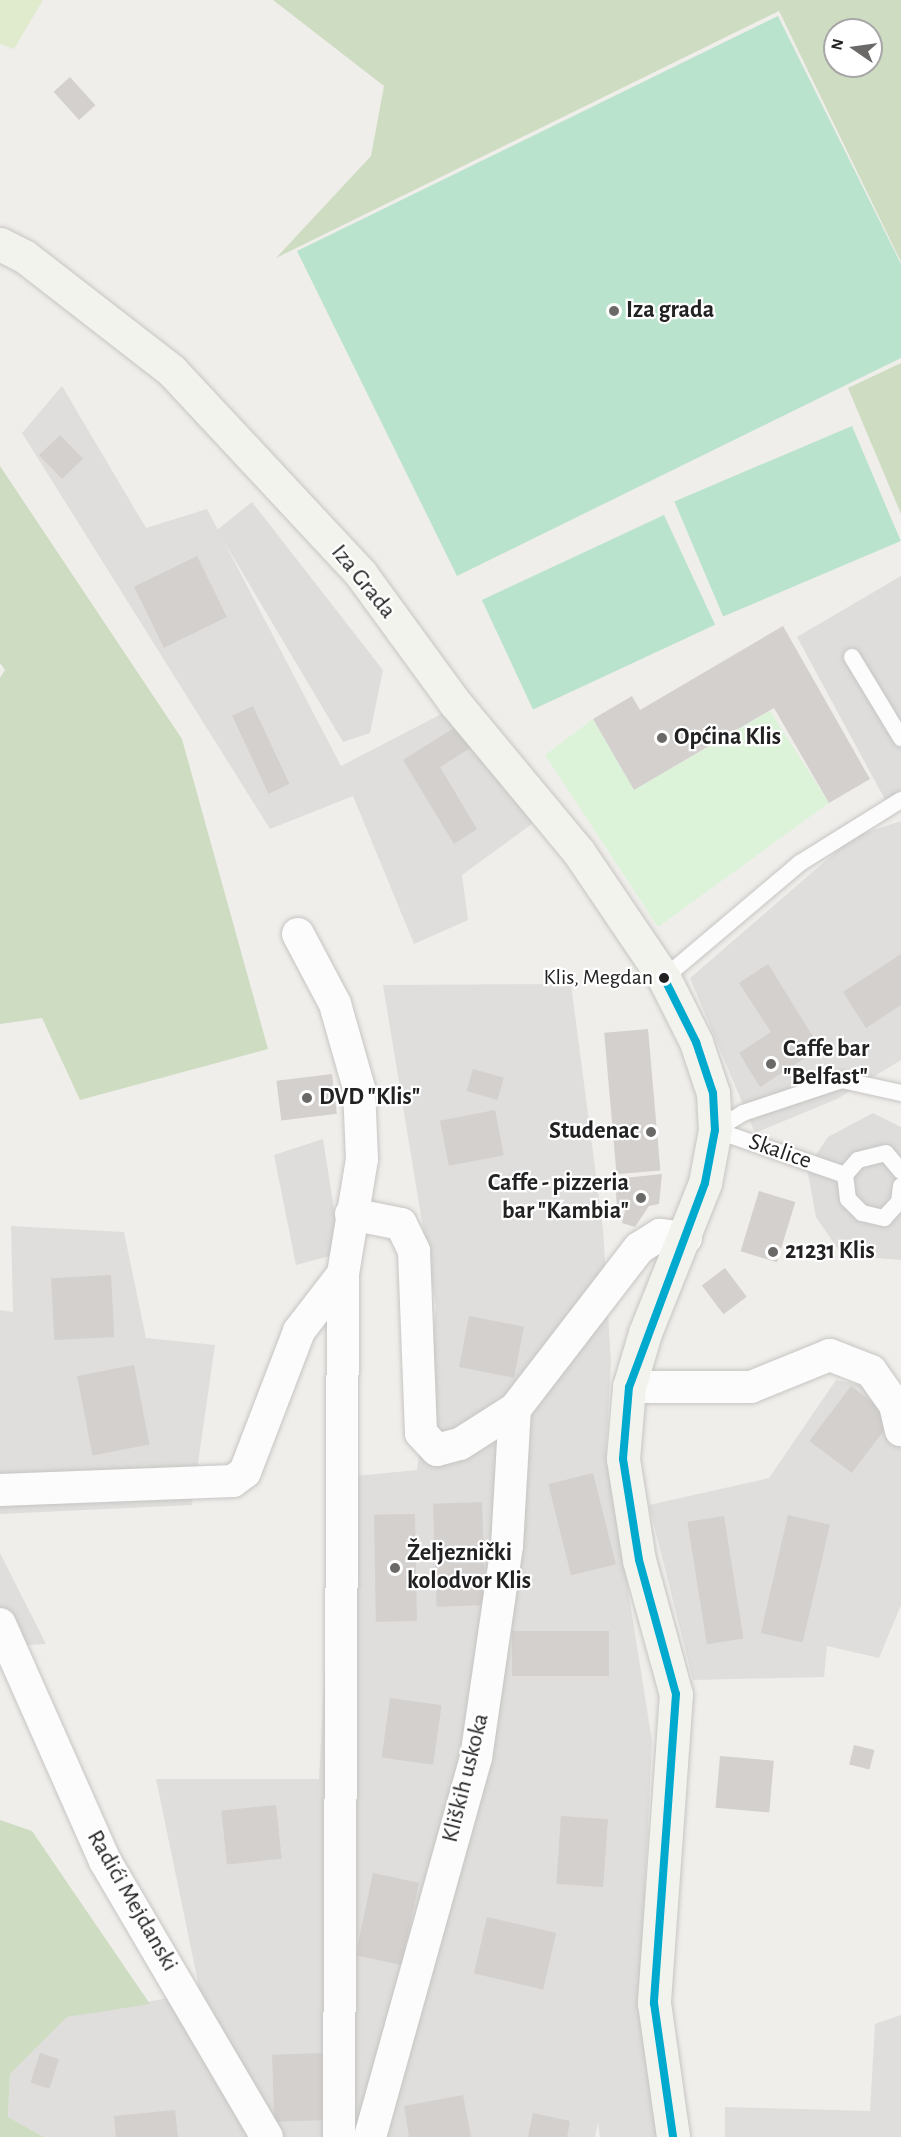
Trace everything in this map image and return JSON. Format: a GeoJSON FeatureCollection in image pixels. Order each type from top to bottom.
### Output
{"type":"FeatureCollection","features":[{"type":"Feature","properties":{"kind":"street","name":"Iza Grada"},"geometry":{"type":"LineString","coordinates":[[0,244],[24,256],[172,371],[361,574],[455,703],[578,851],[664,978],[696,1042],[713,1093],[715,1130],[705,1183],[686,1238],[645,1334],[629,1387],[623,1459],[639,1560],[676,1694],[654,2003],[673,2137]]}},
{"type":"Feature","properties":{"kind":"street"},"geometry":{"type":"LineString","coordinates":[[298,934],[335,1004],[359,1088],[362,1160],[351,1214],[343,1274],[339,2137]]}},
{"type":"Feature","properties":{"kind":"street"},"geometry":{"type":"LineString","coordinates":[[351,1214],[401,1224],[414,1251],[421,1433],[437,1450],[453,1446],[515,1409],[639,1248],[660,1235],[686,1238]]}},
{"type":"Feature","properties":{"kind":"street"},"geometry":{"type":"LineString","coordinates":[[0,1490],[233,1481],[245,1472],[299,1331],[343,1274]]}},
{"type":"Feature","properties":{"kind":"street"},"geometry":{"type":"LineString","coordinates":[[629,1387],[751,1387],[830,1355],[871,1371],[895,1404],[901,1430]]}},
{"type":"Feature","properties":{"kind":"street","name":"Kliških uskoka"},"geometry":{"type":"LineString","coordinates":[[370,2137],[476,1758],[507,1546],[515,1409]]}},
{"type":"Feature","properties":{"kind":"street","name":"Radići Mejdanski"},"geometry":{"type":"LineString","coordinates":[[0,1624],[105,1861],[267,2137]]}},
{"type":"Feature","properties":{"kind":"lane"},"geometry":{"type":"LineString","coordinates":[[852,657],[901,738]]}},
{"type":"Feature","properties":{"kind":"lane"},"geometry":{"type":"LineString","coordinates":[[664,978],[800,863],[901,800]]}},
{"type":"Feature","properties":{"kind":"lane"},"geometry":{"type":"LineString","coordinates":[[715,1130],[743,1113],[842,1080],[901,1093]]}},
{"type":"Feature","properties":{"kind":"lane","name":"Skalice"},"geometry":{"type":"LineString","coordinates":[[715,1130],[845,1176]]}},
{"type":"Feature","properties":{"kind":"lane"},"geometry":{"type":"LineString","coordinates":[[901,1171],[886,1153],[858,1160],[845,1176],[848,1199],[862,1213],[884,1218],[899,1202],[901,1186]]}},
{"type":"Feature","properties":{"kind":"shaded area"},"geometry":{"type":"Polygon","coordinates":[[[62,386],[146,528],[207,509],[341,766],[451,709],[540,818],[462,875],[468,920],[414,944],[353,796],[270,829],[22,433],[62,386]]]}},
{"type":"Feature","properties":{"kind":"shaded area"},"geometry":{"type":"Polygon","coordinates":[[[252,502],[383,670],[370,733],[343,742],[217,530],[252,502]]]}},
{"type":"Feature","properties":{"kind":"shaded area"},"geometry":{"type":"Polygon","coordinates":[[[901,576],[901,805],[889,807],[797,637],[901,576]]]}},
{"type":"Feature","properties":{"kind":"shaded area"},"geometry":{"type":"Polygon","coordinates":[[[901,821],[901,1060],[837,1099],[755,1133],[690,978],[853,837],[901,821]]]}},
{"type":"Feature","properties":{"kind":"shaded area"},"geometry":{"type":"Polygon","coordinates":[[[571,984],[603,1229],[611,1363],[606,1450],[652,1741],[641,1970],[659,2137],[600,2137],[598,2123],[595,2137],[44,2137],[8,2117],[10,2074],[67,2017],[200,1992],[156,1779],[319,1779],[335,1478],[417,1470],[436,1307],[383,985],[571,984]]]}},
{"type":"Feature","properties":{"kind":"shaded area"},"geometry":{"type":"Polygon","coordinates":[[[873,1113],[901,1127],[901,1260],[842,1255],[816,1217],[807,1168],[828,1137],[873,1113]]]}},
{"type":"Feature","properties":{"kind":"shaded area"},"geometry":{"type":"Polygon","coordinates":[[[323,1139],[341,1253],[296,1265],[274,1155],[323,1139]]]}},
{"type":"Feature","properties":{"kind":"shaded area"},"geometry":{"type":"Polygon","coordinates":[[[11,1226],[124,1232],[146,1338],[215,1345],[192,1505],[0,1514],[0,1310],[13,1312],[11,1226]]]}},
{"type":"Feature","properties":{"kind":"shaded area"},"geometry":{"type":"Polygon","coordinates":[[[836,1380],[901,1393],[901,1605],[879,1658],[827,1646],[824,1677],[693,1680],[649,1505],[769,1478],[836,1380]]]}},
{"type":"Feature","properties":{"kind":"shaded area"},"geometry":{"type":"Polygon","coordinates":[[[0,1553],[46,1644],[0,1647],[0,1553]]]}},
{"type":"Feature","properties":{"kind":"shaded area"},"geometry":{"type":"Polygon","coordinates":[[[901,2015],[901,2137],[725,2137],[725,2107],[870,2111],[875,2024],[901,2015]]]}},
{"type":"Feature","properties":{"kind":"green space"},"geometry":{"type":"Polygon","coordinates":[[[0,0],[43,0],[14,49],[0,44],[0,0]]]}},
{"type":"Feature","properties":{"kind":"green space"},"geometry":{"type":"Polygon","coordinates":[[[273,0],[901,0],[901,262],[779,11],[276,258],[371,156],[384,86],[273,0]]]}},
{"type":"Feature","properties":{"kind":"green space","name":"Iza grada"},"geometry":{"type":"Polygon","coordinates":[[[778,16],[901,264],[901,358],[457,576],[297,251],[778,16]]]}},
{"type":"Feature","properties":{"kind":"green space"},"geometry":{"type":"Polygon","coordinates":[[[901,363],[901,514],[848,388],[901,363]]]}},
{"type":"Feature","properties":{"kind":"green space"},"geometry":{"type":"Polygon","coordinates":[[[852,426],[901,541],[723,616],[674,501],[852,426]]]}},
{"type":"Feature","properties":{"kind":"green space"},"geometry":{"type":"Polygon","coordinates":[[[0,466],[182,739],[268,1049],[80,1100],[42,1018],[0,1024],[0,678],[5,670],[0,663],[0,466]]]}},
{"type":"Feature","properties":{"kind":"green space"},"geometry":{"type":"Polygon","coordinates":[[[664,515],[715,625],[533,710],[482,600],[664,515]]]}},
{"type":"Feature","properties":{"kind":"green space"},"geometry":{"type":"Polygon","coordinates":[[[770,711],[829,803],[658,927],[545,755],[593,719],[634,790],[770,711]]]}},
{"type":"Feature","properties":{"kind":"green space"},"geometry":{"type":"Polygon","coordinates":[[[0,1820],[32,1831],[150,2004],[67,2017],[10,2074],[8,2117],[44,2137],[0,2137],[0,1820]]]}},
{"type":"Feature","properties":{"kind":"building"},"geometry":{"type":"Polygon","coordinates":[[[70,77],[95,105],[79,120],[54,92],[70,77]]]}},
{"type":"Feature","properties":{"kind":"building"},"geometry":{"type":"Polygon","coordinates":[[[60,435],[83,459],[62,479],[39,455],[60,435]]]}},
{"type":"Feature","properties":{"kind":"building"},"geometry":{"type":"Polygon","coordinates":[[[197,556],[227,617],[164,648],[134,587],[197,556]]]}},
{"type":"Feature","properties":{"kind":"building"},"geometry":{"type":"Polygon","coordinates":[[[783,626],[870,779],[829,803],[774,708],[634,790],[593,719],[632,696],[640,710],[783,626]]]}},
{"type":"Feature","properties":{"kind":"building"},"geometry":{"type":"Polygon","coordinates":[[[253,706],[289,784],[269,794],[232,716],[253,706]]]}},
{"type":"Feature","properties":{"kind":"building"},"geometry":{"type":"Polygon","coordinates":[[[462,723],[475,745],[440,767],[477,829],[454,844],[403,760],[462,723]]]}},
{"type":"Feature","properties":{"kind":"building"},"geometry":{"type":"Polygon","coordinates":[[[901,954],[901,1005],[866,1028],[843,992],[901,954]]]}},
{"type":"Feature","properties":{"kind":"building"},"geometry":{"type":"Polygon","coordinates":[[[768,964],[820,1048],[760,1087],[739,1053],[771,1032],[739,983],[768,964]]]}},
{"type":"Feature","properties":{"kind":"building"},"geometry":{"type":"Polygon","coordinates":[[[648,1029],[660,1170],[617,1174],[604,1033],[648,1029]]]}},
{"type":"Feature","properties":{"kind":"building"},"geometry":{"type":"Polygon","coordinates":[[[473,1069],[504,1078],[497,1100],[467,1091],[473,1069]]]}},
{"type":"Feature","properties":{"kind":"building","name":"DVD \"Klis\""},"geometry":{"type":"Polygon","coordinates":[[[332,1074],[337,1114],[281,1121],[276,1081],[332,1074]]]}},
{"type":"Feature","properties":{"kind":"building"},"geometry":{"type":"Polygon","coordinates":[[[495,1110],[504,1155],[449,1166],[440,1121],[495,1110]]]}},
{"type":"Feature","properties":{"kind":"building"},"geometry":{"type":"Polygon","coordinates":[[[662,1174],[659,1204],[649,1206],[635,1227],[622,1223],[626,1206],[617,1208],[615,1179],[662,1174]]]}},
{"type":"Feature","properties":{"kind":"building"},"geometry":{"type":"Polygon","coordinates":[[[759,1191],[795,1202],[777,1262],[741,1251],[759,1191]]]}},
{"type":"Feature","properties":{"kind":"building"},"geometry":{"type":"Polygon","coordinates":[[[725,1268],[747,1297],[724,1314],[702,1285],[725,1268]]]}},
{"type":"Feature","properties":{"kind":"building"},"geometry":{"type":"Polygon","coordinates":[[[111,1275],[114,1337],[54,1340],[51,1278],[111,1275]]]}},
{"type":"Feature","properties":{"kind":"building"},"geometry":{"type":"Polygon","coordinates":[[[469,1316],[524,1327],[514,1378],[459,1367],[469,1316]]]}},
{"type":"Feature","properties":{"kind":"building"},"geometry":{"type":"Polygon","coordinates":[[[134,1365],[149,1445],[93,1456],[77,1376],[134,1365]]]}},
{"type":"Feature","properties":{"kind":"building"},"geometry":{"type":"Polygon","coordinates":[[[851,1386],[893,1418],[852,1473],[809,1441],[851,1386]]]}},
{"type":"Feature","properties":{"kind":"building"},"geometry":{"type":"Polygon","coordinates":[[[593,1473],[616,1564],[571,1575],[548,1484],[593,1473]]]}},
{"type":"Feature","properties":{"kind":"building"},"geometry":{"type":"Polygon","coordinates":[[[482,1502],[486,1605],[437,1607],[433,1504],[482,1502]]]}},
{"type":"Feature","properties":{"kind":"building","name":"Željeznički kolodvor Klis"},"geometry":{"type":"Polygon","coordinates":[[[415,1514],[417,1621],[376,1622],[374,1515],[415,1514]]]}},
{"type":"Feature","properties":{"kind":"building"},"geometry":{"type":"Polygon","coordinates":[[[788,1515],[830,1525],[803,1643],[761,1633],[788,1515]]]}},
{"type":"Feature","properties":{"kind":"building"},"geometry":{"type":"Polygon","coordinates":[[[724,1516],[743,1638],[707,1644],[687,1522],[724,1516]]]}},
{"type":"Feature","properties":{"kind":"building"},"geometry":{"type":"Polygon","coordinates":[[[512,1631],[609,1631],[609,1676],[512,1676],[512,1631]]]}},
{"type":"Feature","properties":{"kind":"building"},"geometry":{"type":"Polygon","coordinates":[[[390,1698],[441,1705],[433,1765],[382,1757],[390,1698]]]}},
{"type":"Feature","properties":{"kind":"building"},"geometry":{"type":"Polygon","coordinates":[[[854,1745],[874,1750],[870,1769],[849,1764],[854,1745]]]}},
{"type":"Feature","properties":{"kind":"building"},"geometry":{"type":"Polygon","coordinates":[[[720,1756],[774,1761],[769,1813],[715,1808],[720,1756]]]}},
{"type":"Feature","properties":{"kind":"building"},"geometry":{"type":"Polygon","coordinates":[[[276,1805],[282,1859],[227,1864],[221,1811],[276,1805]]]}},
{"type":"Feature","properties":{"kind":"building"},"geometry":{"type":"Polygon","coordinates":[[[561,1816],[608,1819],[603,1887],[556,1884],[561,1816]]]}},
{"type":"Feature","properties":{"kind":"building"},"geometry":{"type":"Polygon","coordinates":[[[373,1873],[419,1883],[402,1965],[356,1955],[373,1873]]]}},
{"type":"Feature","properties":{"kind":"building"},"geometry":{"type":"Polygon","coordinates":[[[487,1917],[556,1933],[543,1989],[474,1974],[487,1917]]]}},
{"type":"Feature","properties":{"kind":"building"},"geometry":{"type":"Polygon","coordinates":[[[40,2053],[59,2059],[49,2089],[30,2082],[40,2053]]]}},
{"type":"Feature","properties":{"kind":"building"},"geometry":{"type":"Polygon","coordinates":[[[324,2053],[326,2120],[274,2122],[272,2055],[324,2053]]]}},
{"type":"Feature","properties":{"kind":"building"},"geometry":{"type":"Polygon","coordinates":[[[463,2095],[471,2137],[409,2137],[404,2106],[463,2095]]]}},
{"type":"Feature","properties":{"kind":"building"},"geometry":{"type":"Polygon","coordinates":[[[175,2110],[178,2137],[116,2137],[114,2116],[175,2110]]]}},
{"type":"Feature","properties":{"kind":"building"},"geometry":{"type":"Polygon","coordinates":[[[533,2113],[570,2121],[567,2137],[528,2137],[533,2113]]]}},
{"type":"Feature","properties":{"kind":"transit line"},"geometry":{"type":"LineString","coordinates":[[664,978],[696,1042],[713,1093],[715,1130],[705,1183],[629,1387],[623,1459],[639,1560],[676,1694],[654,2003],[673,2137]]}},
{"type":"Feature","properties":{"kind":"place","name":"Iza grada"},"geometry":{"type":"Point","coordinates":[614,311]}},
{"type":"Feature","properties":{"kind":"place","name":"Općina Klis"},"geometry":{"type":"Point","coordinates":[662,738]}},
{"type":"Feature","properties":{"kind":"place","name":"Klis, Megdan"},"geometry":{"type":"Point","coordinates":[664,978]}},
{"type":"Feature","properties":{"kind":"place","name":"Caffe bar \"Belfast\""},"geometry":{"type":"Point","coordinates":[771,1064]}},
{"type":"Feature","properties":{"kind":"place","name":"DVD \"Klis\""},"geometry":{"type":"Point","coordinates":[307,1098]}},
{"type":"Feature","properties":{"kind":"place","name":"Studenac"},"geometry":{"type":"Point","coordinates":[651,1132]}},
{"type":"Feature","properties":{"kind":"place","name":"Caffe - pizzeria bar \"Kambia\""},"geometry":{"type":"Point","coordinates":[641,1198]}},
{"type":"Feature","properties":{"kind":"place","name":"21231 Klis"},"geometry":{"type":"Point","coordinates":[773,1252]}},
{"type":"Feature","properties":{"kind":"place","name":"Željeznički kolodvor Klis"},"geometry":{"type":"Point","coordinates":[395,1568]}}]}
